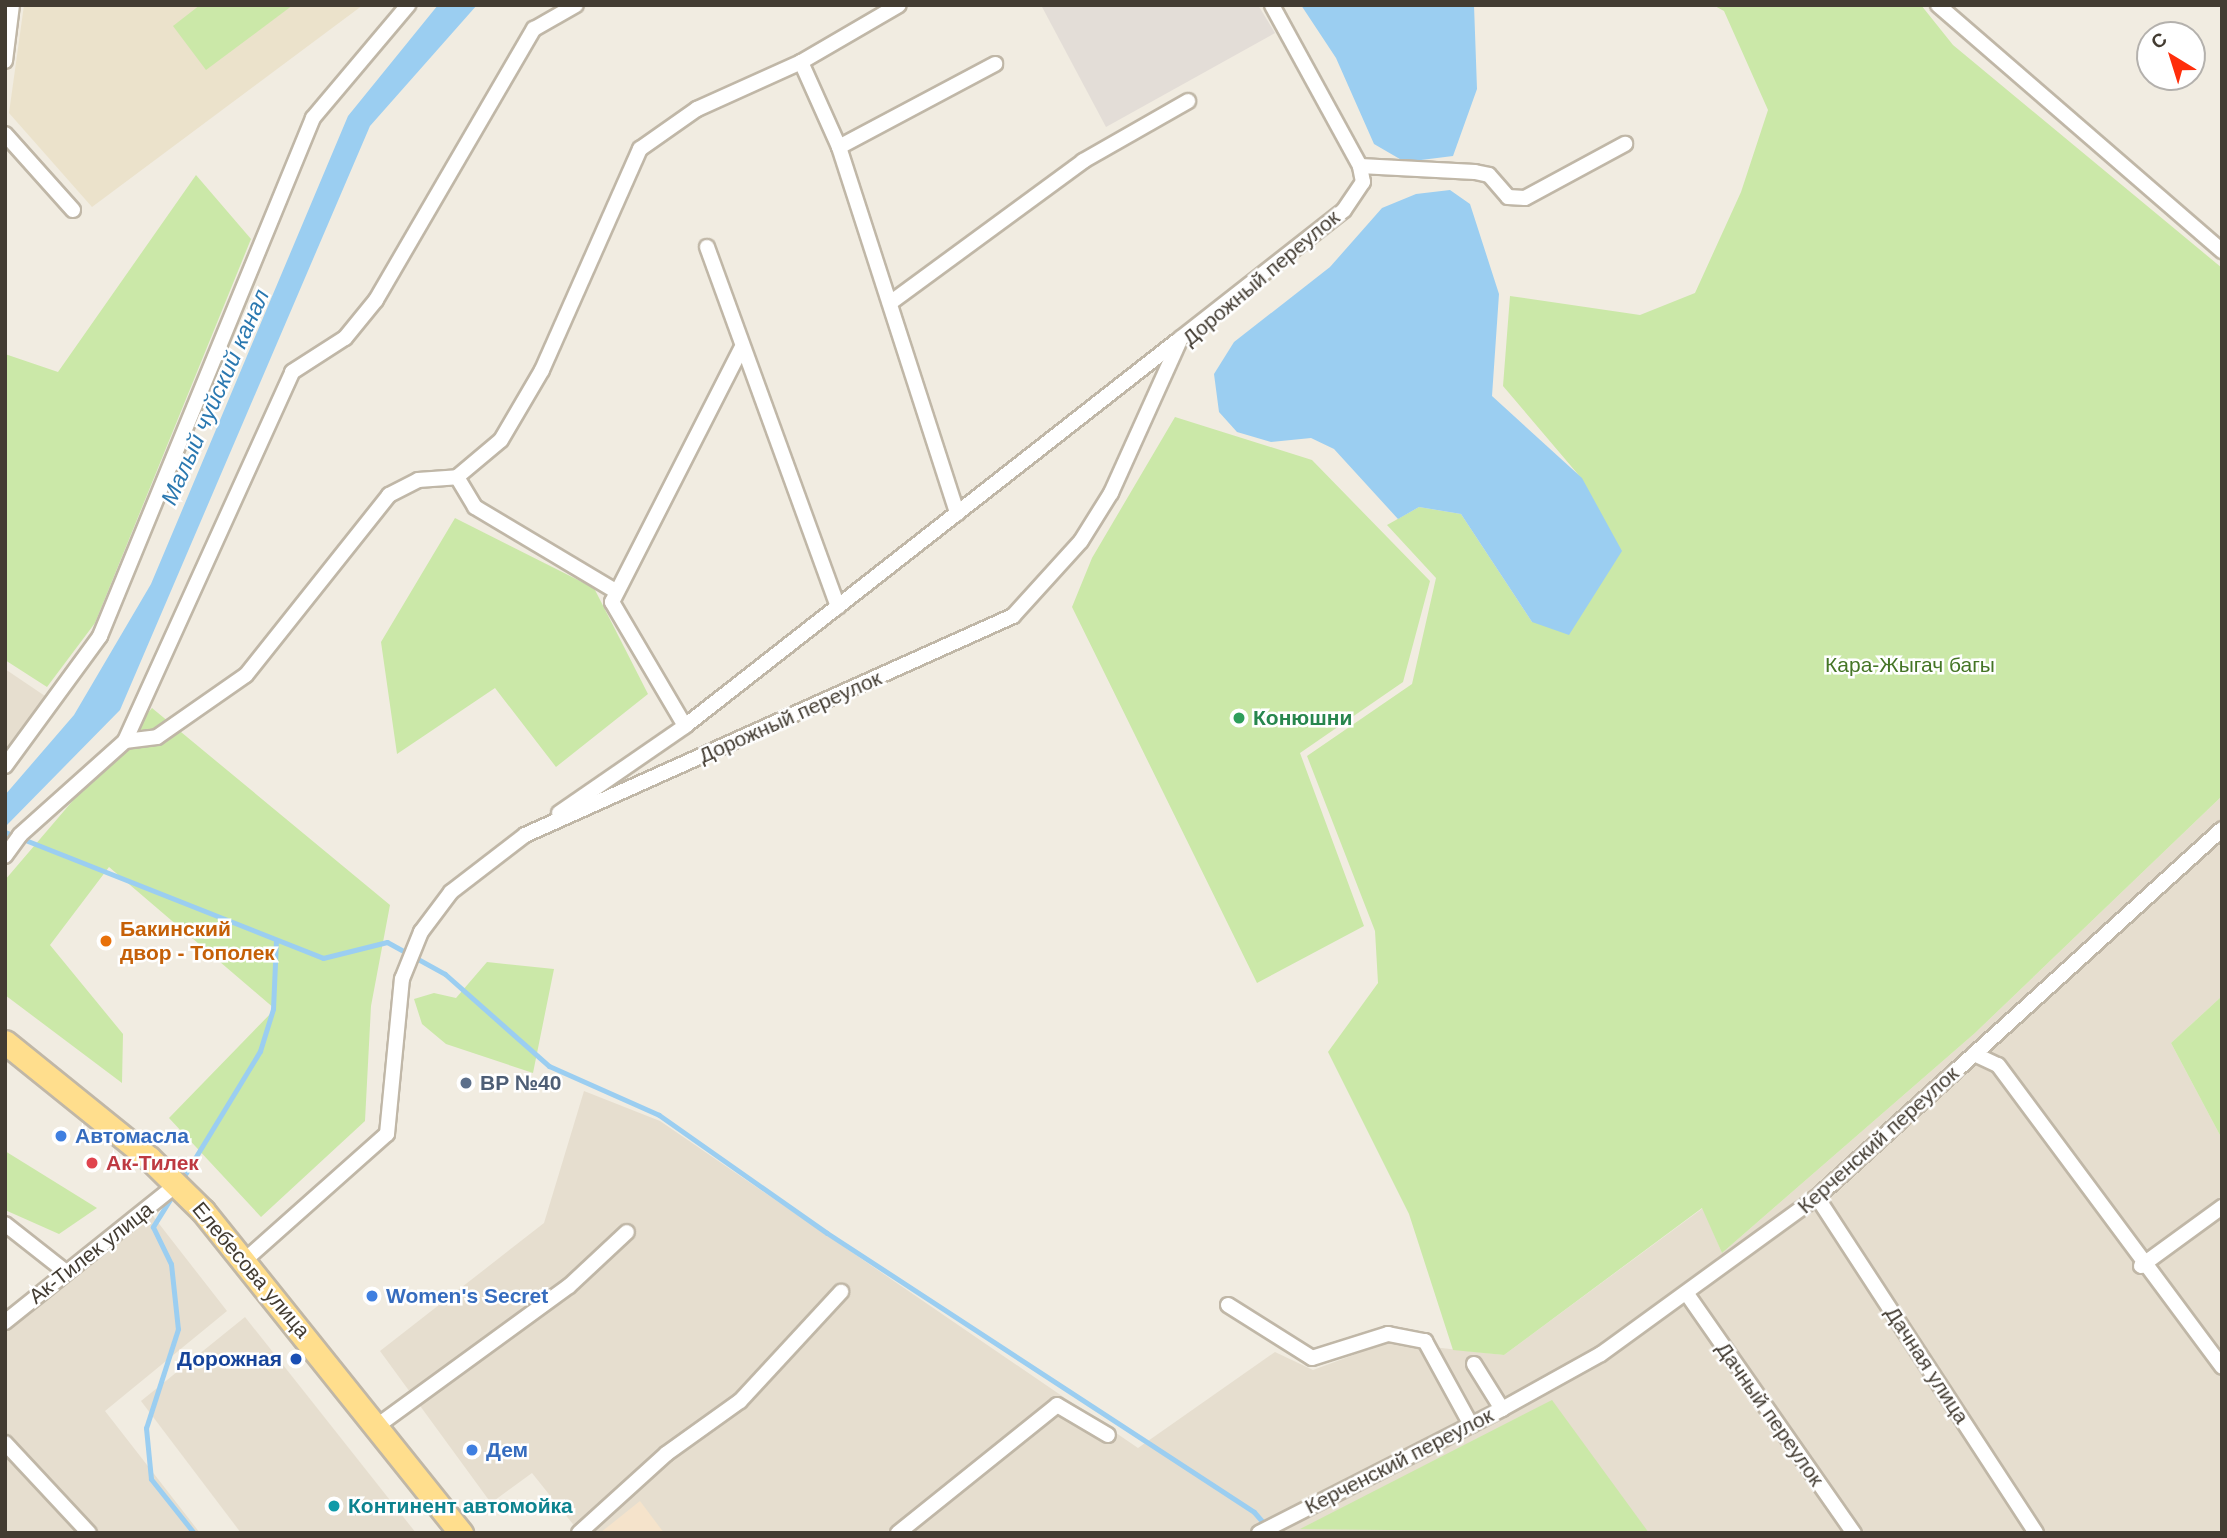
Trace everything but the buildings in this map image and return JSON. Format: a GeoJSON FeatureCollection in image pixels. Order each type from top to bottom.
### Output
{"type":"FeatureCollection","features":[{"type":"Feature","properties":{"kind":"main road","name":"Елебесова улица"},"geometry":{"type":"LineString","coordinates":[[5,1042],[177,1184],[245,1260],[461,1533]]}},
{"type":"Feature","properties":{"kind":"street"},"geometry":{"type":"LineString","coordinates":[[5,61],[12,5]]}},
{"type":"Feature","properties":{"kind":"street"},"geometry":{"type":"LineString","coordinates":[[5,766],[100,636],[313,118],[408,5]]}},
{"type":"Feature","properties":{"kind":"street"},"geometry":{"type":"LineString","coordinates":[[5,856],[20,835],[125,741],[292,372],[345,338],[376,300],[534,29],[576,5]]}},
{"type":"Feature","properties":{"kind":"street"},"geometry":{"type":"LineString","coordinates":[[125,741],[157,737],[246,675],[389,495],[418,480],[457,477],[501,440],[542,370],[640,149],[696,109],[801,62],[899,5]]}},
{"type":"Feature","properties":{"kind":"street"},"geometry":{"type":"LineString","coordinates":[[1272,5],[1360,166],[1475,172],[1489,175],[1508,197],[1525,198],[1625,144]]}},
{"type":"Feature","properties":{"kind":"street"},"geometry":{"type":"LineString","coordinates":[[1938,5],[2222,251]]}},
{"type":"Feature","properties":{"kind":"street"},"geometry":{"type":"LineString","coordinates":[[801,62],[839,147],[957,513]]}},
{"type":"Feature","properties":{"kind":"street"},"geometry":{"type":"LineString","coordinates":[[839,147],[995,64]]}},
{"type":"Feature","properties":{"kind":"street"},"geometry":{"type":"LineString","coordinates":[[890,303],[1083,161],[1188,101]]}},
{"type":"Feature","properties":{"kind":"street"},"geometry":{"type":"LineString","coordinates":[[5,134],[73,209]]}},
{"type":"Feature","properties":{"kind":"street","name":"Дорожный переулок"},"geometry":{"type":"LineString","coordinates":[[245,1260],[387,1134],[402,979],[421,932],[451,892],[525,835],[1013,616],[1081,541],[1111,493],[1181,338],[1357,198],[1360,166]]}},
{"type":"Feature","properties":{"kind":"street"},"geometry":{"type":"LineString","coordinates":[[707,247],[741,349],[838,607]]}},
{"type":"Feature","properties":{"kind":"street"},"geometry":{"type":"LineString","coordinates":[[525,835],[685,726],[1181,338]]}},
{"type":"Feature","properties":{"kind":"street"},"geometry":{"type":"LineString","coordinates":[[685,726],[612,601],[741,349]]}},
{"type":"Feature","properties":{"kind":"street"},"geometry":{"type":"LineString","coordinates":[[457,477],[475,507],[617,592]]}},
{"type":"Feature","properties":{"kind":"street","name":"Керченский переулок"},"geometry":{"type":"LineString","coordinates":[[1259,1533],[1502,1409],[1601,1354],[1687,1294],[1817,1197],[2222,829]]}},
{"type":"Feature","properties":{"kind":"street"},"geometry":{"type":"LineString","coordinates":[[1974,1054],[1998,1065],[2141,1266],[2222,1367]]}},
{"type":"Feature","properties":{"kind":"street","name":"Ак-Тилек улица"},"geometry":{"type":"LineString","coordinates":[[5,1322],[177,1184]]}},
{"type":"Feature","properties":{"kind":"street","name":"Дачная улица"},"geometry":{"type":"LineString","coordinates":[[1817,1197],[2036,1533]]}},
{"type":"Feature","properties":{"kind":"street"},"geometry":{"type":"LineString","coordinates":[[2141,1266],[2222,1206]]}},
{"type":"Feature","properties":{"kind":"street"},"geometry":{"type":"LineString","coordinates":[[5,1223],[66,1272]]}},
{"type":"Feature","properties":{"kind":"street"},"geometry":{"type":"LineString","coordinates":[[377,1426],[569,1286],[627,1232]]}},
{"type":"Feature","properties":{"kind":"street"},"geometry":{"type":"LineString","coordinates":[[579,1533],[666,1454],[740,1401],[841,1292]]}},
{"type":"Feature","properties":{"kind":"street","name":"Дачный переулок"},"geometry":{"type":"LineString","coordinates":[[1687,1294],[1854,1533]]}},
{"type":"Feature","properties":{"kind":"street"},"geometry":{"type":"LineString","coordinates":[[1228,1305],[1312,1358],[1388,1334],[1424,1341],[1471,1425]]}},
{"type":"Feature","properties":{"kind":"street","name":"Керченский переулок"},"geometry":{"type":"LineString","coordinates":[[1474,1364],[1502,1409]]}},
{"type":"Feature","properties":{"kind":"street"},"geometry":{"type":"LineString","coordinates":[[898,1533],[1057,1405],[1108,1435]]}},
{"type":"Feature","properties":{"kind":"street"},"geometry":{"type":"LineString","coordinates":[[5,1443],[89,1533]]}},
{"type":"Feature","properties":{"kind":"shaded area"},"geometry":{"type":"Polygon","coordinates":[[[24,5],[363,5],[92,207],[9,113],[24,5]]]}},
{"type":"Feature","properties":{"kind":"shaded area"},"geometry":{"type":"Polygon","coordinates":[[[1041,5],[1258,5],[1275,33],[1106,127],[1041,5]]]}},
{"type":"Feature","properties":{"kind":"shaded area"},"geometry":{"type":"Polygon","coordinates":[[[5,669],[45,696],[5,750],[5,669]]]}},
{"type":"Feature","properties":{"kind":"shaded area"},"geometry":{"type":"Polygon","coordinates":[[[2222,796],[2222,996],[2171,1043],[2222,1139],[2222,1533],[580,1533],[532,1473],[491,1503],[380,1351],[544,1223],[584,1091],[660,1121],[1138,1448],[1275,1352],[1313,1370],[1388,1342],[1504,1355],[1703,1208],[1722,1253],[1975,1033],[2222,796]]]}},
{"type":"Feature","properties":{"kind":"shaded area","name":"Ак-Тилек"},"geometry":{"type":"Polygon","coordinates":[[[153,1216],[227,1311],[105,1411],[200,1533],[5,1533],[5,1330],[153,1216]]]}},
{"type":"Feature","properties":{"kind":"shaded area"},"geometry":{"type":"Polygon","coordinates":[[[245,1317],[416,1533],[241,1533],[141,1401],[245,1317]]]}},
{"type":"Feature","properties":{"kind":"shaded area"},"geometry":{"type":"Polygon","coordinates":[[[640,1501],[664,1533],[600,1533],[640,1501]]]}},
{"type":"Feature","properties":{"kind":"green space"},"geometry":{"type":"Polygon","coordinates":[[[200,5],[293,5],[206,70],[173,26],[200,5]]]}},
{"type":"Feature","properties":{"kind":"green space","name":"Кара-Жыгач багы"},"geometry":{"type":"Polygon","coordinates":[[[1713,5],[1921,5],[1953,45],[2222,268],[2222,796],[1975,1033],[1722,1253],[1702,1208],[1504,1355],[1453,1350],[1409,1214],[1328,1052],[1378,983],[1375,931],[1307,756],[1412,684],[1436,578],[1387,525],[1419,507],[1461,514],[1532,622],[1582,479],[1503,386],[1510,296],[1640,315],[1695,293],[1741,192],[1768,110],[1724,11],[1713,5]]]}},
{"type":"Feature","properties":{"kind":"green space"},"geometry":{"type":"Polygon","coordinates":[[[196,175],[251,239],[95,623],[47,687],[5,660],[5,354],[58,372],[196,175]]]}},
{"type":"Feature","properties":{"kind":"green space","name":"Конюшни"},"geometry":{"type":"Polygon","coordinates":[[[1175,417],[1312,460],[1430,581],[1403,682],[1300,753],[1364,926],[1257,983],[1072,607],[1092,558],[1175,417]]]}},
{"type":"Feature","properties":{"kind":"green space"},"geometry":{"type":"Polygon","coordinates":[[[455,518],[594,588],[648,694],[556,767],[495,688],[397,754],[381,642],[455,518]]]}},
{"type":"Feature","properties":{"kind":"green space"},"geometry":{"type":"Polygon","coordinates":[[[152,708],[390,905],[371,1006],[365,1121],[261,1217],[169,1118],[275,1009],[109,867],[50,945],[123,1034],[122,1083],[5,995],[5,880],[152,708]]]}},
{"type":"Feature","properties":{"kind":"green space"},"geometry":{"type":"Polygon","coordinates":[[[487,962],[554,969],[533,1073],[446,1044],[422,1024],[414,999],[434,993],[456,998],[487,962]]]}},
{"type":"Feature","properties":{"kind":"green space"},"geometry":{"type":"Polygon","coordinates":[[[2222,996],[2222,1139],[2171,1043],[2222,996]]]}},
{"type":"Feature","properties":{"kind":"green space"},"geometry":{"type":"Polygon","coordinates":[[[5,1151],[97,1208],[59,1234],[5,1210],[5,1151]]]}},
{"type":"Feature","properties":{"kind":"green space"},"geometry":{"type":"Polygon","coordinates":[[[1552,1400],[1649,1533],[1300,1529],[1552,1400]]]}},
{"type":"Feature","properties":{"kind":"water"},"geometry":{"type":"Polygon","coordinates":[[[438,5],[477,5],[370,126],[120,710],[5,827],[5,795],[74,715],[151,584],[348,116],[438,5]]]}},
{"type":"Feature","properties":{"kind":"water"},"geometry":{"type":"Polygon","coordinates":[[[1301,5],[1474,5],[1477,89],[1453,156],[1405,162],[1374,144],[1336,58],[1301,5]]]}},
{"type":"Feature","properties":{"kind":"water"},"geometry":{"type":"Polygon","coordinates":[[[1450,190],[1470,204],[1499,294],[1492,396],[1582,478],[1622,551],[1569,635],[1532,622],[1461,514],[1419,507],[1398,519],[1334,449],[1311,438],[1271,442],[1237,432],[1219,412],[1214,374],[1234,342],[1330,267],[1382,208],[1416,194],[1450,190]]]}},
{"type":"Feature","properties":{"kind":"waterway"},"geometry":{"type":"LineString","coordinates":[[5,832],[323,958],[387,942],[445,974],[549,1066],[659,1115],[827,1233],[1254,1512],[1268,1528]]}},
{"type":"Feature","properties":{"kind":"waterway"},"geometry":{"type":"LineString","coordinates":[[181,1181],[260,1051],[273,1009],[276,940]]}},
{"type":"Feature","properties":{"kind":"waterway"},"geometry":{"type":"LineString","coordinates":[[174,1193],[153,1227],[171,1264],[178,1329],[146,1428],[151,1479],[194,1533]]}},
{"type":"Feature","properties":{"kind":"place","name":"Конюшни"},"geometry":{"type":"Point","coordinates":[1239,718]}},
{"type":"Feature","properties":{"kind":"place","name":"Бакинский двор - Тополек"},"geometry":{"type":"Point","coordinates":[106,941]}},
{"type":"Feature","properties":{"kind":"place","name":"BP №40"},"geometry":{"type":"Point","coordinates":[466,1083]}},
{"type":"Feature","properties":{"kind":"place","name":"Автомасла"},"geometry":{"type":"Point","coordinates":[61,1136]}},
{"type":"Feature","properties":{"kind":"place","name":"Ак-Тилек"},"geometry":{"type":"Point","coordinates":[92,1163]}},
{"type":"Feature","properties":{"kind":"place","name":"Women's Secret"},"geometry":{"type":"Point","coordinates":[372,1296]}},
{"type":"Feature","properties":{"kind":"place","name":"Дорожная"},"geometry":{"type":"Point","coordinates":[296,1359]}},
{"type":"Feature","properties":{"kind":"place","name":"Дем"},"geometry":{"type":"Point","coordinates":[472,1450]}},
{"type":"Feature","properties":{"kind":"place","name":"Континент автомойка"},"geometry":{"type":"Point","coordinates":[334,1506]}},
{"type":"Feature","properties":{"kind":"water label","name":"Малый чуйский канал"},"geometry":{"type":"Point","coordinates":[215,397]}}]}
